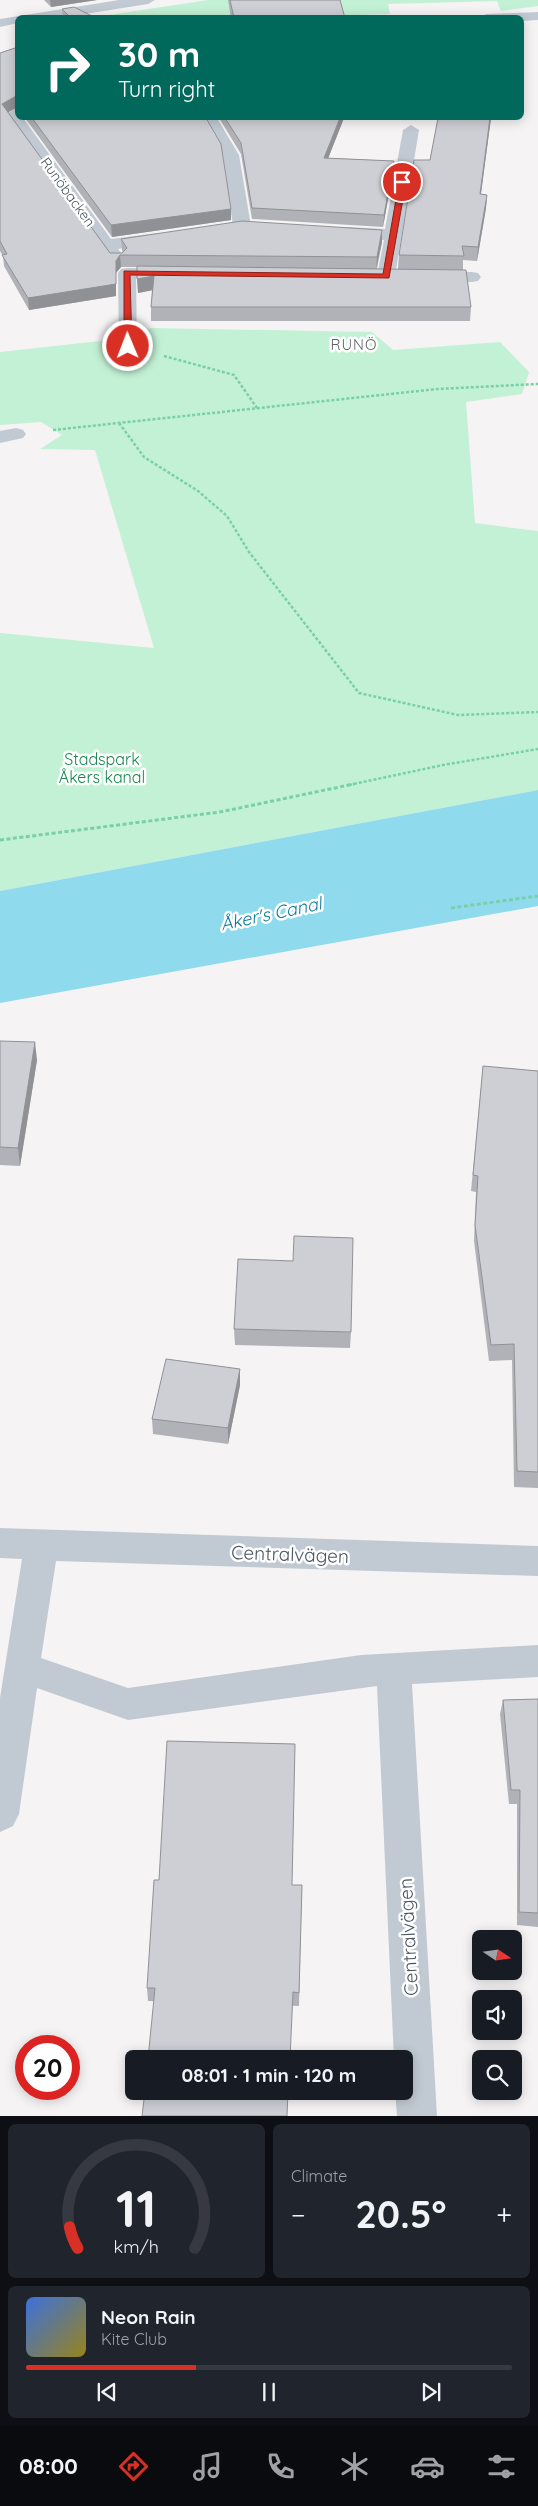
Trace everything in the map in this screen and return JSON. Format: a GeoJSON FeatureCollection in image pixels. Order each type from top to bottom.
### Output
{"type":"FeatureCollection","features":[{"type":"Feature","properties":{"kind":"street"},"geometry":{"type":"LineString","coordinates":[[47,15],[148,0]]}},
{"type":"Feature","properties":{"kind":"street"},"geometry":{"type":"LineString","coordinates":[[524,17],[538,16]]}},
{"type":"Feature","properties":{"kind":"street"},"geometry":{"type":"LineString","coordinates":[[0,23],[15,20]]}},
{"type":"Feature","properties":{"kind":"street","name":"Runöbacken"},"geometry":{"type":"LineString","coordinates":[[16,120],[127,272]]}},
{"type":"Feature","properties":{"kind":"street"},"geometry":{"type":"LineString","coordinates":[[211,120],[231,155],[242,226]]}},
{"type":"Feature","properties":{"kind":"street"},"geometry":{"type":"LineString","coordinates":[[386,276],[411,130]]}},
{"type":"Feature","properties":{"kind":"street"},"geometry":{"type":"LineString","coordinates":[[222,229],[242,226],[261,227]]}},
{"type":"Feature","properties":{"kind":"street"},"geometry":{"type":"LineString","coordinates":[[327,231],[394,235]]}},
{"type":"Feature","properties":{"kind":"street"},"geometry":{"type":"LineString","coordinates":[[107,246],[174,236]]}},
{"type":"Feature","properties":{"kind":"street"},"geometry":{"type":"LineString","coordinates":[[128,346],[127,272],[197,274]]}},
{"type":"Feature","properties":{"kind":"street"},"geometry":{"type":"LineString","coordinates":[[366,276],[472,277]]}},
{"type":"Feature","properties":{"kind":"street","name":"Centralvägen"},"geometry":{"type":"LineString","coordinates":[[0,1543],[41,1546],[538,1561]]}},
{"type":"Feature","properties":{"kind":"street"},"geometry":{"type":"LineString","coordinates":[[0,1814],[41,1546]]}},
{"type":"Feature","properties":{"kind":"street"},"geometry":{"type":"LineString","coordinates":[[22,1667],[128,1704],[361,1671],[538,1661]]}},
{"type":"Feature","properties":{"kind":"street","name":"Centralvägen"},"geometry":{"type":"LineString","coordinates":[[394,1669],[417,2116]]}},
{"type":"Feature","properties":{"kind":"path"},"geometry":{"type":"LineString","coordinates":[[128,346],[234,375],[257,408]]}},
{"type":"Feature","properties":{"kind":"path"},"geometry":{"type":"LineString","coordinates":[[8,435],[437,389],[538,384]]}},
{"type":"Feature","properties":{"kind":"path"},"geometry":{"type":"LineString","coordinates":[[119,423],[144,458],[198,490],[228,516],[249,552],[359,693],[458,715],[538,712]]}},
{"type":"Feature","properties":{"kind":"path"},"geometry":{"type":"LineString","coordinates":[[0,840],[220,812],[443,764],[538,749]]}},
{"type":"Feature","properties":{"kind":"path"},"geometry":{"type":"LineString","coordinates":[[451,908],[538,896]]}},
{"type":"Feature","properties":{"kind":"green space"},"geometry":{"type":"Polygon","coordinates":[[[208,0],[538,0],[538,6],[501,11],[497,1],[388,4],[390,14],[109,15],[208,0]]]}},
{"type":"Feature","properties":{"kind":"green space","name":"Stadspark Åkers kanal"},"geometry":{"type":"Polygon","coordinates":[[[151,328],[372,332],[393,350],[500,342],[529,372],[522,394],[466,402],[475,523],[538,531],[538,790],[0,891],[0,633],[154,648],[95,450],[40,449],[62,435],[41,422],[0,425],[0,352],[119,339],[151,328]]]}},
{"type":"Feature","properties":{"kind":"water","name":"Åker's Canal"},"geometry":{"type":"Polygon","coordinates":[[[538,790],[538,906],[0,1003],[0,891],[538,790]]]}},
{"type":"Feature","properties":{"kind":"building"},"geometry":{"type":"Polygon","coordinates":[[[230,0],[340,0],[344,15],[233,15],[230,0]]]}},
{"type":"Feature","properties":{"kind":"building"},"geometry":{"type":"Polygon","coordinates":[[[74,7],[90,15],[68,15],[62,9],[74,7]]]}},
{"type":"Feature","properties":{"kind":"building"},"geometry":{"type":"Polygon","coordinates":[[[15,48],[15,97],[2,104],[110,253],[122,253],[127,248],[121,239],[242,221],[382,230],[377,257],[120,255],[116,261],[116,284],[28,298],[2,255],[7,254],[0,241],[0,53],[15,48]]]}},
{"type":"Feature","properties":{"kind":"building"},"geometry":{"type":"Polygon","coordinates":[[[33,120],[207,120],[221,144],[231,209],[111,225],[33,120]]]}},
{"type":"Feature","properties":{"kind":"building"},"geometry":{"type":"Polygon","coordinates":[[[226,120],[339,120],[324,158],[394,161],[384,215],[252,208],[241,143],[226,120]]]}},
{"type":"Feature","properties":{"kind":"building"},"geometry":{"type":"Polygon","coordinates":[[[438,120],[490,120],[480,194],[487,195],[478,247],[462,246],[464,256],[399,255],[414,160],[430,160],[438,120]]]}},
{"type":"Feature","properties":{"kind":"building"},"geometry":{"type":"Polygon","coordinates":[[[137,266],[466,270],[471,307],[151,307],[154,276],[137,279],[137,266]]]}},
{"type":"Feature","properties":{"kind":"building"},"geometry":{"type":"Polygon","coordinates":[[[0,1041],[35,1042],[18,1148],[0,1147],[0,1041]]]}},
{"type":"Feature","properties":{"kind":"building"},"geometry":{"type":"Polygon","coordinates":[[[483,1066],[538,1071],[538,1472],[517,1471],[514,1344],[491,1345],[475,1225],[478,1176],[473,1175],[483,1066]]]}},
{"type":"Feature","properties":{"kind":"building"},"geometry":{"type":"Polygon","coordinates":[[[294,1236],[353,1238],[351,1332],[234,1329],[238,1259],[293,1261],[294,1236]]]}},
{"type":"Feature","properties":{"kind":"building"},"geometry":{"type":"Polygon","coordinates":[[[166,1359],[240,1369],[228,1428],[152,1419],[166,1359]]]}},
{"type":"Feature","properties":{"kind":"building"},"geometry":{"type":"Polygon","coordinates":[[[538,1699],[538,1913],[519,1912],[520,1790],[511,1790],[503,1700],[538,1699]]]}},
{"type":"Feature","properties":{"kind":"building"},"geometry":{"type":"Polygon","coordinates":[[[167,1741],[295,1744],[292,1885],[302,1885],[299,1993],[293,1992],[290,2050],[149,2050],[155,1988],[147,1988],[154,1880],[159,1880],[167,1741]]]}},
{"type":"Feature","properties":{"kind":"building"},"geometry":{"type":"Polygon","coordinates":[[[144,2100],[288,2100],[287,2116],[142,2116],[144,2100]]]}},
{"type":"Feature","properties":{"kind":"district","name":"RUNÖ"},"geometry":{"type":"Point","coordinates":[354,345]}},
{"type":"Feature","properties":{"kind":"route"},"geometry":{"type":"LineString","coordinates":[[128,346],[127,272],[386,276],[402,182]]}}]}
